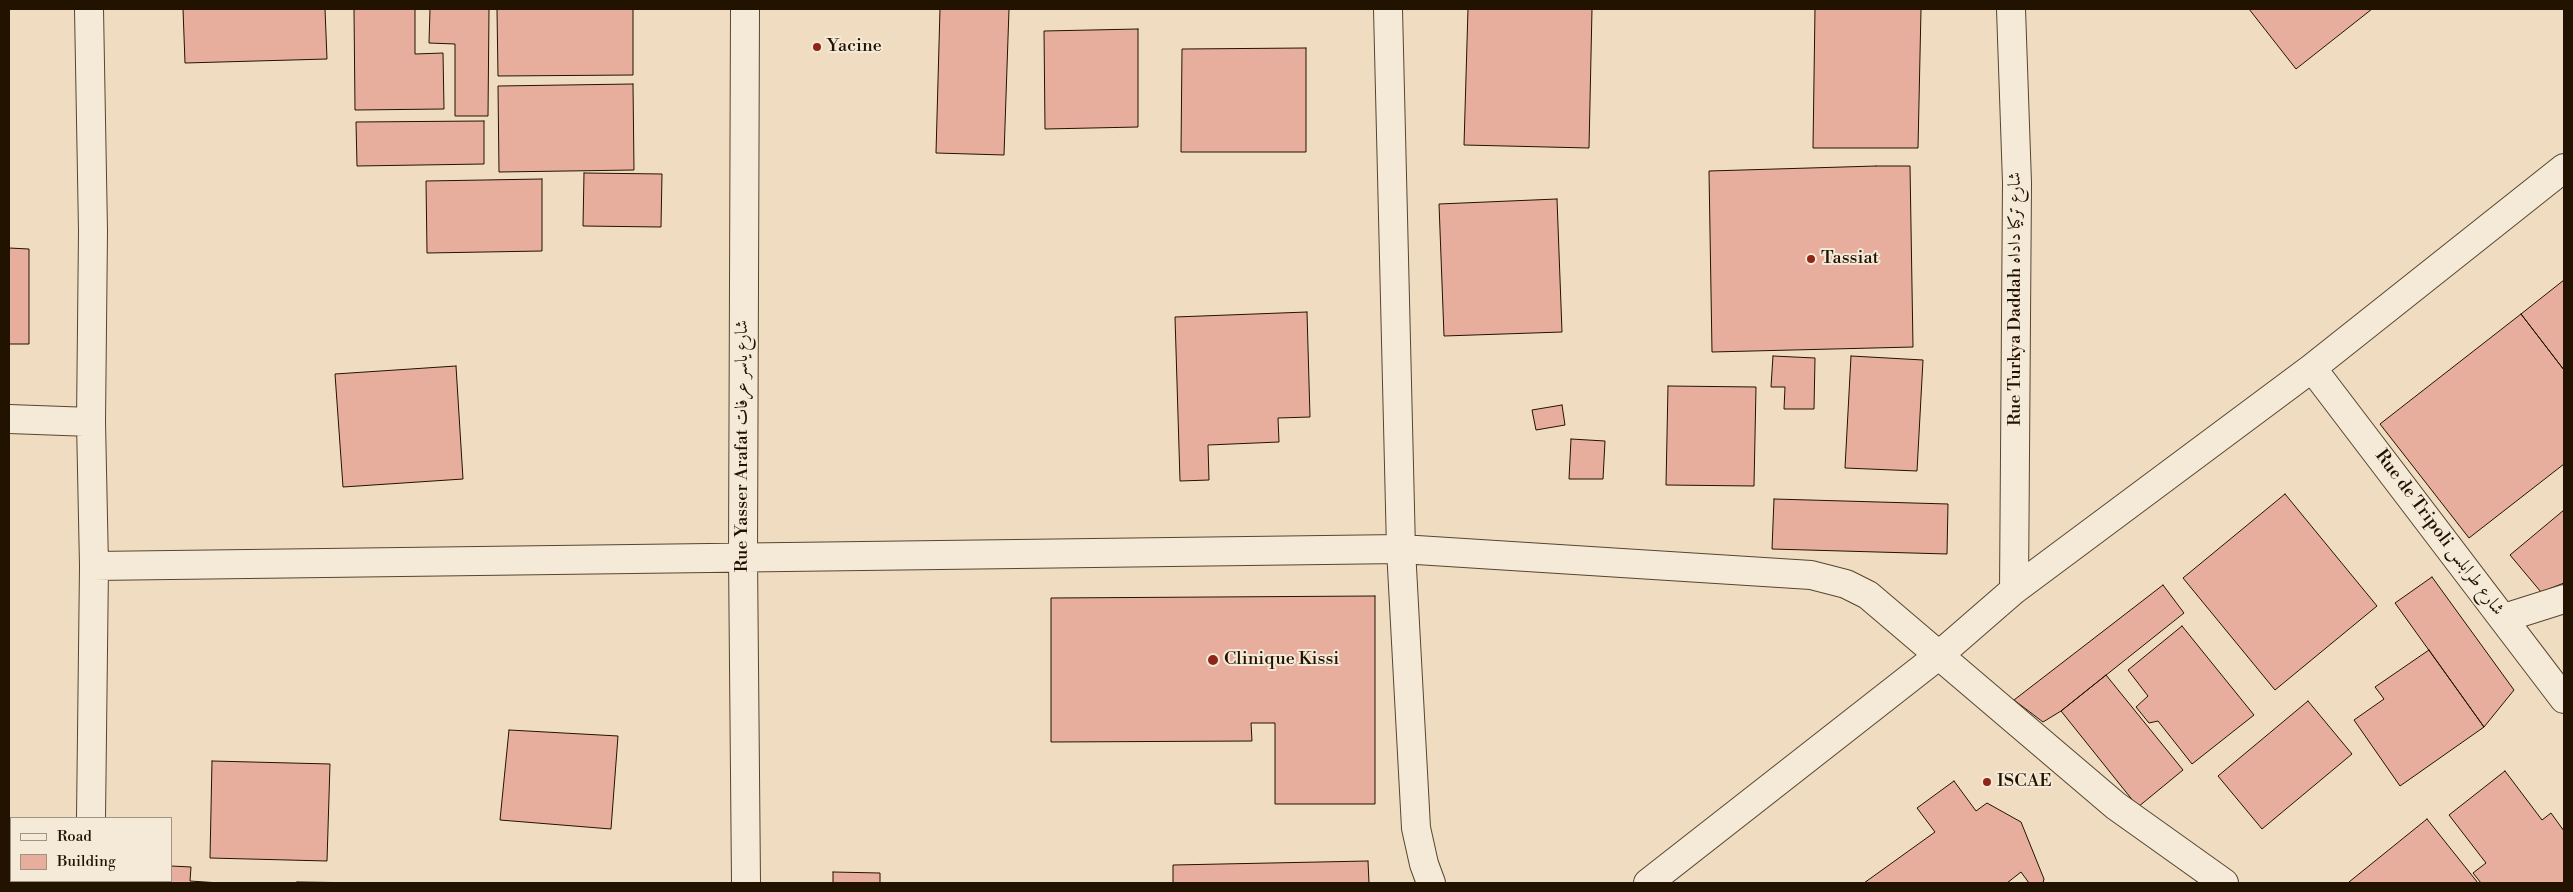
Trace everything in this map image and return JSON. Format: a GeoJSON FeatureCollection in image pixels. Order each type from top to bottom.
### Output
{"type":"FeatureCollection","features":[{"type":"Feature","properties":{"kind":"street"},"geometry":{"type":"LineString","coordinates":[[89,9],[93,231],[91,422],[94,566],[91,817]]}},
{"type":"Feature","properties":{"kind":"street","name":"Rue Yasser Arafat شارع ياسر عرفات"},"geometry":{"type":"LineString","coordinates":[[745,9],[743,556],[746,883]]}},
{"type":"Feature","properties":{"kind":"street"},"geometry":{"type":"LineString","coordinates":[[1388,9],[1402,549],[1416,828],[1432,883]]}},
{"type":"Feature","properties":{"kind":"street","name":"Rue Turkya Daddah شارع تركيا داداه"},"geometry":{"type":"LineString","coordinates":[[2011,9],[2017,183],[2014,590]]}},
{"type":"Feature","properties":{"kind":"street"},"geometry":{"type":"LineString","coordinates":[[1648,883],[1938,656],[2014,590],[2312,368],[2564,168]]}},
{"type":"Feature","properties":{"kind":"street","name":"Rue de Tripoli شارع طرابلس"},"geometry":{"type":"LineString","coordinates":[[2312,368],[2564,699]]}},
{"type":"Feature","properties":{"kind":"street"},"geometry":{"type":"LineString","coordinates":[[9,419],[91,422]]}},
{"type":"Feature","properties":{"kind":"street"},"geometry":{"type":"LineString","coordinates":[[94,566],[743,556],[1402,549],[1811,575],[1846,584],[1868,595],[2116,806],[2224,883]]}},
{"type":"Feature","properties":{"kind":"street"},"geometry":{"type":"LineString","coordinates":[[2504,618],[2564,599]]}},
{"type":"Feature","properties":{"kind":"building"},"geometry":{"type":"Polygon","coordinates":[[[183,9],[325,9],[327,59],[185,63],[183,9]]]}},
{"type":"Feature","properties":{"kind":"building"},"geometry":{"type":"Polygon","coordinates":[[[354,9],[415,9],[415,54],[443,53],[444,109],[355,110],[354,9]]]}},
{"type":"Feature","properties":{"kind":"building"},"geometry":{"type":"Polygon","coordinates":[[[430,9],[489,9],[488,116],[455,116],[455,44],[429,43],[430,9]]]}},
{"type":"Feature","properties":{"kind":"building"},"geometry":{"type":"Polygon","coordinates":[[[497,9],[633,9],[633,75],[498,76],[497,9]]]}},
{"type":"Feature","properties":{"kind":"building"},"geometry":{"type":"Polygon","coordinates":[[[940,9],[1009,9],[1004,155],[936,153],[940,9]]]}},
{"type":"Feature","properties":{"kind":"building"},"geometry":{"type":"Polygon","coordinates":[[[1468,9],[1592,9],[1589,148],[1464,145],[1468,9]]]}},
{"type":"Feature","properties":{"kind":"building"},"geometry":{"type":"Polygon","coordinates":[[[1815,9],[1921,9],[1918,148],[1813,148],[1815,9]]]}},
{"type":"Feature","properties":{"kind":"building"},"geometry":{"type":"Polygon","coordinates":[[[2249,9],[2372,9],[2296,69],[2249,9]]]}},
{"type":"Feature","properties":{"kind":"building"},"geometry":{"type":"Polygon","coordinates":[[[1138,29],[1138,127],[1045,129],[1044,31],[1138,29]]]}},
{"type":"Feature","properties":{"kind":"building"},"geometry":{"type":"Polygon","coordinates":[[[1306,48],[1306,152],[1181,152],[1182,49],[1306,48]]]}},
{"type":"Feature","properties":{"kind":"building"},"geometry":{"type":"Polygon","coordinates":[[[633,84],[634,170],[499,172],[498,86],[633,84]]]}},
{"type":"Feature","properties":{"kind":"building"},"geometry":{"type":"Polygon","coordinates":[[[484,121],[484,164],[357,166],[356,122],[484,121]]]}},
{"type":"Feature","properties":{"kind":"building","name":"Tassiat"},"geometry":{"type":"Polygon","coordinates":[[[1910,166],[1913,347],[1712,352],[1709,171],[1910,166]]]}},
{"type":"Feature","properties":{"kind":"building"},"geometry":{"type":"Polygon","coordinates":[[[584,173],[662,174],[661,227],[583,226],[584,173]]]}},
{"type":"Feature","properties":{"kind":"building"},"geometry":{"type":"Polygon","coordinates":[[[542,179],[542,251],[427,253],[426,181],[542,179]]]}},
{"type":"Feature","properties":{"kind":"building"},"geometry":{"type":"Polygon","coordinates":[[[1557,199],[1562,332],[1444,336],[1439,204],[1557,199]]]}},
{"type":"Feature","properties":{"kind":"building"},"geometry":{"type":"Polygon","coordinates":[[[9,248],[29,249],[29,344],[9,344],[9,248]]]}},
{"type":"Feature","properties":{"kind":"building"},"geometry":{"type":"Polygon","coordinates":[[[2564,280],[2564,370],[2521,314],[2564,280]]]}},
{"type":"Feature","properties":{"kind":"building"},"geometry":{"type":"Polygon","coordinates":[[[1307,312],[1310,417],[1278,418],[1279,442],[1208,445],[1209,480],[1180,481],[1175,317],[1307,312]]]}},
{"type":"Feature","properties":{"kind":"building"},"geometry":{"type":"Polygon","coordinates":[[[2521,314],[2564,370],[2564,464],[2469,538],[2380,424],[2521,314]]]}},
{"type":"Feature","properties":{"kind":"building"},"geometry":{"type":"Polygon","coordinates":[[[1773,356],[1815,358],[1814,409],[1784,409],[1785,387],[1771,387],[1773,356]]]}},
{"type":"Feature","properties":{"kind":"building"},"geometry":{"type":"Polygon","coordinates":[[[1851,356],[1923,360],[1917,471],[1845,468],[1851,356]]]}},
{"type":"Feature","properties":{"kind":"building"},"geometry":{"type":"Polygon","coordinates":[[[456,366],[463,479],[343,487],[335,374],[456,366]]]}},
{"type":"Feature","properties":{"kind":"building"},"geometry":{"type":"Polygon","coordinates":[[[1668,386],[1756,387],[1754,486],[1666,485],[1668,386]]]}},
{"type":"Feature","properties":{"kind":"building"},"geometry":{"type":"Polygon","coordinates":[[[1562,405],[1565,425],[1536,430],[1532,410],[1562,405]]]}},
{"type":"Feature","properties":{"kind":"building"},"geometry":{"type":"Polygon","coordinates":[[[1571,439],[1605,441],[1603,479],[1569,479],[1571,439]]]}},
{"type":"Feature","properties":{"kind":"building"},"geometry":{"type":"Polygon","coordinates":[[[2285,494],[2377,606],[2275,690],[2183,578],[2285,494]]]}},
{"type":"Feature","properties":{"kind":"building"},"geometry":{"type":"Polygon","coordinates":[[[1774,499],[1948,504],[1947,554],[1772,549],[1774,499]]]}},
{"type":"Feature","properties":{"kind":"building"},"geometry":{"type":"Polygon","coordinates":[[[2564,510],[2564,583],[2541,592],[2510,555],[2564,510]]]}},
{"type":"Feature","properties":{"kind":"building"},"geometry":{"type":"Polygon","coordinates":[[[2432,577],[2514,690],[2484,727],[2395,603],[2432,577]]]}},
{"type":"Feature","properties":{"kind":"building"},"geometry":{"type":"Polygon","coordinates":[[[2163,585],[2184,613],[2061,711],[2043,722],[2014,700],[2163,585]]]}},
{"type":"Feature","properties":{"kind":"building","name":"Clinique Kissi"},"geometry":{"type":"Polygon","coordinates":[[[1375,596],[1375,804],[1275,804],[1275,723],[1251,723],[1252,741],[1051,742],[1051,598],[1375,596]]]}},
{"type":"Feature","properties":{"kind":"building"},"geometry":{"type":"Polygon","coordinates":[[[2182,626],[2254,715],[2192,764],[2158,721],[2149,723],[2136,707],[2148,696],[2128,670],[2182,626]]]}},
{"type":"Feature","properties":{"kind":"building"},"geometry":{"type":"Polygon","coordinates":[[[2429,650],[2484,727],[2400,786],[2354,720],[2384,699],[2375,687],[2429,650]]]}},
{"type":"Feature","properties":{"kind":"building"},"geometry":{"type":"Polygon","coordinates":[[[2106,675],[2183,770],[2138,807],[2061,711],[2106,675]]]}},
{"type":"Feature","properties":{"kind":"building"},"geometry":{"type":"Polygon","coordinates":[[[2308,701],[2352,754],[2262,829],[2218,776],[2308,701]]]}},
{"type":"Feature","properties":{"kind":"building"},"geometry":{"type":"Polygon","coordinates":[[[509,730],[618,736],[611,829],[500,820],[509,730]]]}},
{"type":"Feature","properties":{"kind":"building"},"geometry":{"type":"Polygon","coordinates":[[[212,761],[330,764],[327,861],[210,858],[212,761]]]}},
{"type":"Feature","properties":{"kind":"building"},"geometry":{"type":"Polygon","coordinates":[[[2505,771],[2542,820],[2551,813],[2564,831],[2564,883],[2481,883],[2473,873],[2486,863],[2449,815],[2505,771]]]}},
{"type":"Feature","properties":{"kind":"building"},"geometry":{"type":"Polygon","coordinates":[[[1954,781],[1976,811],[1987,803],[2021,822],[2044,879],[2043,883],[2029,883],[2021,872],[2007,883],[1864,883],[1935,832],[1917,808],[1954,781]]]}},
{"type":"Feature","properties":{"kind":"building"},"geometry":{"type":"Polygon","coordinates":[[[2427,819],[2478,883],[2349,882],[2427,819]]]}},
{"type":"Feature","properties":{"kind":"building"},"geometry":{"type":"Polygon","coordinates":[[[1368,861],[1369,883],[1173,883],[1173,865],[1368,861]]]}},
{"type":"Feature","properties":{"kind":"building"},"geometry":{"type":"Polygon","coordinates":[[[172,866],[191,867],[190,881],[220,883],[155,883],[172,882],[172,866]]]}},
{"type":"Feature","properties":{"kind":"building"},"geometry":{"type":"Polygon","coordinates":[[[833,872],[880,873],[880,883],[833,883],[833,872]]]}},
{"type":"Feature","properties":{"kind":"building"},"geometry":{"type":"Polygon","coordinates":[[[297,882],[370,883],[297,883],[297,882]]]}},
{"type":"Feature","properties":{"kind":"place","name":"Yacine"},"geometry":{"type":"Point","coordinates":[817,47]}},
{"type":"Feature","properties":{"kind":"place","name":"Tassiat"},"geometry":{"type":"Point","coordinates":[1811,259]}},
{"type":"Feature","properties":{"kind":"place","name":"Clinique Kissi"},"geometry":{"type":"Point","coordinates":[1213,660]}},
{"type":"Feature","properties":{"kind":"place","name":"ISCAE"},"geometry":{"type":"Point","coordinates":[1987,782]}}]}
